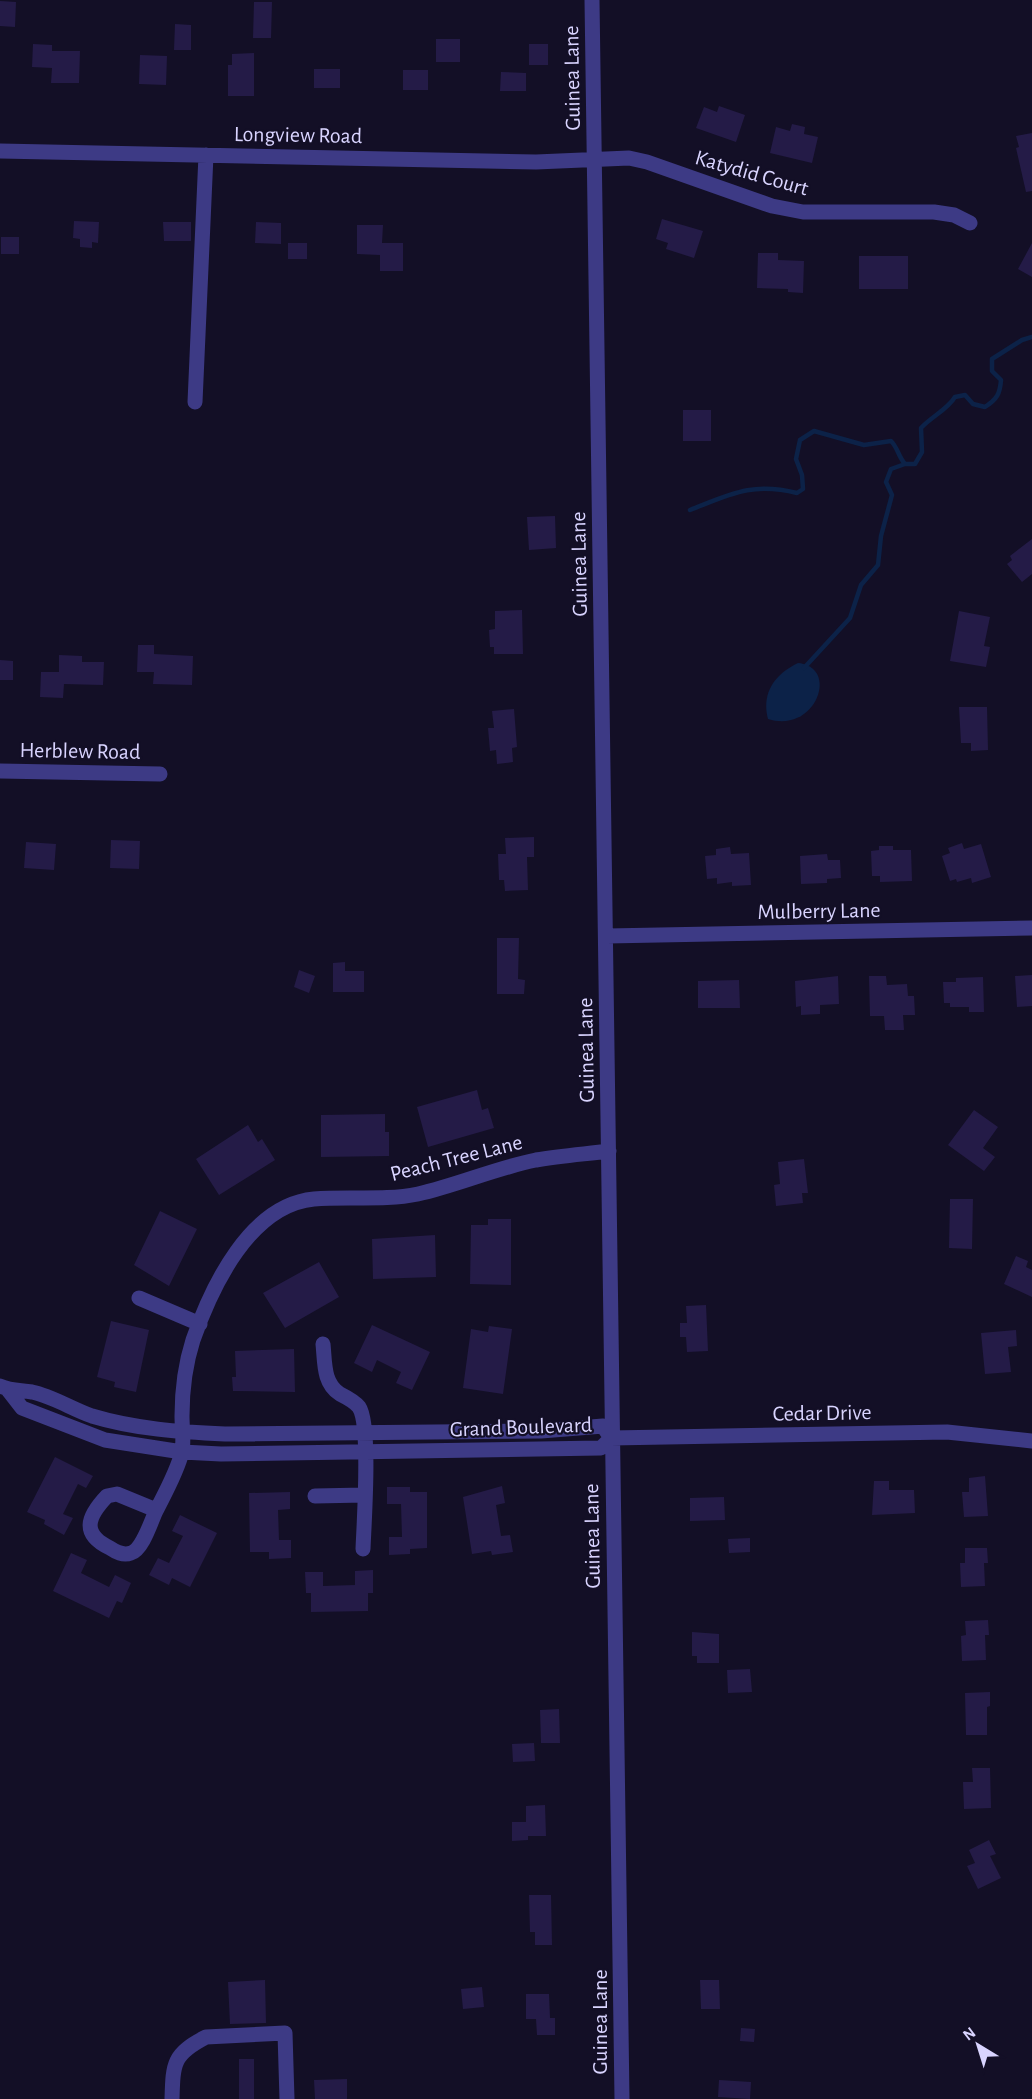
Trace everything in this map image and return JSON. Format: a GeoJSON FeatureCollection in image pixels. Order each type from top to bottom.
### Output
{"type":"FeatureCollection","features":[{"type":"Feature","properties":{"kind":"street","name":"Guinea Lane"},"geometry":{"type":"LineString","coordinates":[[592,0],[622,2099]]}},
{"type":"Feature","properties":{"kind":"street","name":"Longview Road"},"geometry":{"type":"LineString","coordinates":[[0,151],[536,162],[594,160]]}},
{"type":"Feature","properties":{"kind":"street"},"geometry":{"type":"LineString","coordinates":[[195,402],[206,155]]}},
{"type":"Feature","properties":{"kind":"street","name":"Katydid Court"},"geometry":{"type":"LineString","coordinates":[[594,160],[629,158],[648,162],[772,206],[803,212],[934,212],[954,215],[970,223]]}},
{"type":"Feature","properties":{"kind":"street","name":"Herblew Road"},"geometry":{"type":"LineString","coordinates":[[0,771],[160,774]]}},
{"type":"Feature","properties":{"kind":"street","name":"Mulberry Lane"},"geometry":{"type":"LineString","coordinates":[[607,936],[1032,928]]}},
{"type":"Feature","properties":{"kind":"street","name":"Peach Tree Lane"},"geometry":{"type":"LineString","coordinates":[[182,1452],[182,1391],[187,1361],[200,1324],[216,1289],[247,1237],[275,1212],[313,1199],[408,1196],[536,1160],[609,1151]]}},
{"type":"Feature","properties":{"kind":"street"},"geometry":{"type":"LineString","coordinates":[[139,1298],[200,1324]]}},
{"type":"Feature","properties":{"kind":"street"},"geometry":{"type":"LineString","coordinates":[[324,1344],[327,1379],[335,1390],[359,1407],[364,1433],[363,1549]]}},
{"type":"Feature","properties":{"kind":"street","name":"Grand Boulevard"},"geometry":{"type":"LineString","coordinates":[[4,1388],[32,1392],[91,1415],[128,1425],[182,1432],[225,1434],[520,1431],[603,1425],[611,1438],[601,1448],[182,1452],[105,1440],[67,1427],[22,1408],[4,1388]]}},
{"type":"Feature","properties":{"kind":"street"},"geometry":{"type":"LineString","coordinates":[[520,1431],[520,1449]]}},
{"type":"Feature","properties":{"kind":"street","name":"Cedar Drive"},"geometry":{"type":"LineString","coordinates":[[611,1438],[947,1432],[1032,1441]]}},
{"type":"Feature","properties":{"kind":"street"},"geometry":{"type":"LineString","coordinates":[[156,1510],[117,1494],[107,1496],[89,1525],[90,1535],[97,1542],[121,1554],[132,1553],[138,1548],[156,1510],[182,1452]]}},
{"type":"Feature","properties":{"kind":"street"},"geometry":{"type":"LineString","coordinates":[[315,1496],[364,1495]]}},
{"type":"Feature","properties":{"kind":"street"},"geometry":{"type":"LineString","coordinates":[[172,2099],[176,2059],[182,2051],[197,2042],[206,2037],[285,2032],[287,2099]]}},
{"type":"Feature","properties":{"kind":"water"},"geometry":{"type":"Polygon","coordinates":[[[798,663],[811,667],[818,676],[820,686],[817,698],[810,709],[799,717],[785,721],[768,719],[766,701],[772,685],[790,667],[798,663]]]}},
{"type":"Feature","properties":{"kind":"building"},"geometry":{"type":"Polygon","coordinates":[[[0,1],[16,2],[15,27],[0,26],[0,1]]]}},
{"type":"Feature","properties":{"kind":"building"},"geometry":{"type":"Polygon","coordinates":[[[254,2],[272,2],[271,38],[253,38],[254,2]]]}},
{"type":"Feature","properties":{"kind":"building"},"geometry":{"type":"Polygon","coordinates":[[[175,24],[191,25],[191,50],[174,50],[175,24]]]}},
{"type":"Feature","properties":{"kind":"building"},"geometry":{"type":"Polygon","coordinates":[[[436,39],[460,39],[460,62],[436,62],[436,39]]]}},
{"type":"Feature","properties":{"kind":"building"},"geometry":{"type":"Polygon","coordinates":[[[33,44],[52,45],[52,51],[80,51],[79,83],[51,83],[52,68],[32,67],[33,44]]]}},
{"type":"Feature","properties":{"kind":"building"},"geometry":{"type":"Polygon","coordinates":[[[529,44],[548,44],[548,65],[529,65],[529,44]]]}},
{"type":"Feature","properties":{"kind":"building"},"geometry":{"type":"Polygon","coordinates":[[[254,53],[254,96],[228,96],[228,65],[232,65],[232,54],[254,53]]]}},
{"type":"Feature","properties":{"kind":"building"},"geometry":{"type":"Polygon","coordinates":[[[140,55],[167,56],[166,85],[139,84],[140,55]]]}},
{"type":"Feature","properties":{"kind":"building"},"geometry":{"type":"Polygon","coordinates":[[[314,69],[340,69],[340,88],[314,88],[314,69]]]}},
{"type":"Feature","properties":{"kind":"building"},"geometry":{"type":"Polygon","coordinates":[[[403,70],[428,70],[428,90],[403,90],[403,70]]]}},
{"type":"Feature","properties":{"kind":"building"},"geometry":{"type":"Polygon","coordinates":[[[501,72],[526,73],[526,91],[500,91],[501,72]]]}},
{"type":"Feature","properties":{"kind":"building"},"geometry":{"type":"Polygon","coordinates":[[[719,106],[745,115],[736,142],[696,128],[704,107],[717,112],[719,106]]]}},
{"type":"Feature","properties":{"kind":"building"},"geometry":{"type":"Polygon","coordinates":[[[792,124],[805,127],[804,134],[818,137],[812,163],[770,153],[776,127],[790,131],[792,124]]]}},
{"type":"Feature","properties":{"kind":"building"},"geometry":{"type":"Polygon","coordinates":[[[1032,133],[1032,191],[1026,192],[1016,148],[1019,147],[1016,136],[1032,133]]]}},
{"type":"Feature","properties":{"kind":"building"},"geometry":{"type":"Polygon","coordinates":[[[662,219],[703,231],[694,258],[666,249],[668,243],[656,239],[662,219]]]}},
{"type":"Feature","properties":{"kind":"building"},"geometry":{"type":"Polygon","coordinates":[[[74,221],[99,222],[98,243],[92,242],[92,248],[80,247],[80,239],[73,238],[74,221]]]}},
{"type":"Feature","properties":{"kind":"building"},"geometry":{"type":"Polygon","coordinates":[[[163,222],[191,222],[191,241],[164,241],[163,222]]]}},
{"type":"Feature","properties":{"kind":"building"},"geometry":{"type":"Polygon","coordinates":[[[256,222],[281,223],[281,244],[255,243],[256,222]]]}},
{"type":"Feature","properties":{"kind":"building"},"geometry":{"type":"Polygon","coordinates":[[[357,225],[383,225],[382,243],[403,243],[403,271],[380,271],[380,255],[357,254],[357,225]]]}},
{"type":"Feature","properties":{"kind":"building"},"geometry":{"type":"Polygon","coordinates":[[[1,237],[19,237],[19,254],[1,254],[1,237]]]}},
{"type":"Feature","properties":{"kind":"building"},"geometry":{"type":"Polygon","coordinates":[[[288,243],[307,243],[307,259],[288,259],[288,243]]]}},
{"type":"Feature","properties":{"kind":"building"},"geometry":{"type":"Polygon","coordinates":[[[1032,243],[1032,277],[1018,269],[1032,243]]]}},
{"type":"Feature","properties":{"kind":"building"},"geometry":{"type":"Polygon","coordinates":[[[758,253],[778,253],[778,260],[804,261],[803,293],[788,292],[788,289],[757,288],[758,253]]]}},
{"type":"Feature","properties":{"kind":"building"},"geometry":{"type":"Polygon","coordinates":[[[859,256],[908,256],[908,289],[859,289],[859,256]]]}},
{"type":"Feature","properties":{"kind":"building"},"geometry":{"type":"Polygon","coordinates":[[[683,410],[711,410],[711,441],[683,441],[683,410]]]}},
{"type":"Feature","properties":{"kind":"building"},"geometry":{"type":"Polygon","coordinates":[[[555,516],[556,548],[529,550],[527,517],[555,516]]]}},
{"type":"Feature","properties":{"kind":"building"},"geometry":{"type":"Polygon","coordinates":[[[1032,539],[1032,574],[1022,582],[1007,564],[1012,560],[1010,556],[1032,539]]]}},
{"type":"Feature","properties":{"kind":"building"},"geometry":{"type":"Polygon","coordinates":[[[522,610],[523,654],[494,654],[494,647],[490,647],[489,630],[495,629],[495,611],[522,610]]]}},
{"type":"Feature","properties":{"kind":"building"},"geometry":{"type":"Polygon","coordinates":[[[959,611],[990,617],[984,646],[990,647],[986,667],[950,661],[959,611]]]}},
{"type":"Feature","properties":{"kind":"building"},"geometry":{"type":"Polygon","coordinates":[[[138,645],[154,645],[154,654],[193,656],[192,685],[153,684],[154,672],[137,672],[138,645]]]}},
{"type":"Feature","properties":{"kind":"building"},"geometry":{"type":"Polygon","coordinates":[[[59,655],[82,656],[82,662],[104,662],[103,685],[64,684],[63,698],[40,697],[41,672],[59,672],[59,655]]]}},
{"type":"Feature","properties":{"kind":"building"},"geometry":{"type":"Polygon","coordinates":[[[0,660],[13,661],[13,680],[0,680],[0,660]]]}},
{"type":"Feature","properties":{"kind":"building"},"geometry":{"type":"Polygon","coordinates":[[[959,707],[987,707],[988,750],[971,751],[971,743],[961,743],[959,707]]]}},
{"type":"Feature","properties":{"kind":"building"},"geometry":{"type":"Polygon","coordinates":[[[514,709],[517,747],[512,748],[513,762],[497,764],[496,750],[490,751],[488,728],[494,728],[492,711],[514,709]]]}},
{"type":"Feature","properties":{"kind":"building"},"geometry":{"type":"Polygon","coordinates":[[[534,837],[534,857],[527,857],[528,890],[505,891],[504,880],[499,880],[498,854],[506,854],[505,838],[534,837]]]}},
{"type":"Feature","properties":{"kind":"building"},"geometry":{"type":"Polygon","coordinates":[[[111,840],[140,841],[139,869],[110,868],[111,840]]]}},
{"type":"Feature","properties":{"kind":"building"},"geometry":{"type":"Polygon","coordinates":[[[26,842],[56,844],[54,870],[24,868],[26,842]]]}},
{"type":"Feature","properties":{"kind":"building"},"geometry":{"type":"Polygon","coordinates":[[[962,843],[964,849],[981,844],[991,877],[972,883],[971,878],[957,882],[956,879],[950,881],[942,856],[950,853],[948,848],[962,843]]]}},
{"type":"Feature","properties":{"kind":"building"},"geometry":{"type":"Polygon","coordinates":[[[879,846],[893,846],[893,850],[911,850],[912,881],[880,882],[880,876],[872,876],[871,851],[879,850],[879,846]]]}},
{"type":"Feature","properties":{"kind":"building"},"geometry":{"type":"Polygon","coordinates":[[[730,847],[731,854],[749,853],[751,885],[732,886],[732,882],[717,884],[717,878],[707,879],[705,856],[716,855],[716,849],[730,847]]]}},
{"type":"Feature","properties":{"kind":"building"},"geometry":{"type":"Polygon","coordinates":[[[827,854],[828,860],[840,860],[841,878],[827,879],[827,883],[801,884],[800,856],[827,854]]]}},
{"type":"Feature","properties":{"kind":"building"},"geometry":{"type":"Polygon","coordinates":[[[497,938],[519,938],[518,979],[525,980],[524,994],[497,994],[497,938]]]}},
{"type":"Feature","properties":{"kind":"building"},"geometry":{"type":"Polygon","coordinates":[[[345,962],[345,971],[364,971],[364,992],[333,992],[333,963],[345,962]]]}},
{"type":"Feature","properties":{"kind":"building"},"geometry":{"type":"Polygon","coordinates":[[[299,970],[315,976],[309,993],[294,987],[299,970]]]}},
{"type":"Feature","properties":{"kind":"building"},"geometry":{"type":"Polygon","coordinates":[[[1032,975],[1032,1006],[1017,1007],[1015,976],[1032,975]]]}},
{"type":"Feature","properties":{"kind":"building"},"geometry":{"type":"Polygon","coordinates":[[[838,976],[839,1004],[820,1005],[820,1014],[801,1015],[801,1006],[796,1007],[795,981],[838,976]]]}},
{"type":"Feature","properties":{"kind":"building"},"geometry":{"type":"Polygon","coordinates":[[[869,976],[886,976],[887,985],[907,984],[908,996],[914,996],[915,1015],[903,1015],[904,1030],[885,1030],[884,1016],[870,1016],[869,976]]]}},
{"type":"Feature","properties":{"kind":"building"},"geometry":{"type":"Polygon","coordinates":[[[983,977],[984,1012],[969,1012],[969,1007],[950,1007],[950,1003],[944,1003],[943,982],[956,982],[956,978],[983,977]]]}},
{"type":"Feature","properties":{"kind":"building"},"geometry":{"type":"Polygon","coordinates":[[[739,980],[740,1008],[698,1008],[698,981],[739,980]]]}},
{"type":"Feature","properties":{"kind":"building"},"geometry":{"type":"Polygon","coordinates":[[[477,1090],[482,1110],[488,1108],[494,1128],[428,1147],[417,1107],[477,1090]]]}},
{"type":"Feature","properties":{"kind":"building"},"geometry":{"type":"Polygon","coordinates":[[[974,1110],[998,1127],[983,1148],[995,1157],[984,1171],[948,1145],[974,1110]]]}},
{"type":"Feature","properties":{"kind":"building"},"geometry":{"type":"Polygon","coordinates":[[[385,1114],[385,1132],[389,1132],[389,1156],[321,1157],[321,1115],[385,1114]]]}},
{"type":"Feature","properties":{"kind":"building"},"geometry":{"type":"Polygon","coordinates":[[[248,1125],[258,1142],[262,1139],[275,1160],[219,1195],[196,1159],[248,1125]]]}},
{"type":"Feature","properties":{"kind":"building"},"geometry":{"type":"Polygon","coordinates":[[[804,1159],[808,1193],[802,1193],[803,1203],[776,1206],[774,1185],[780,1184],[778,1162],[804,1159]]]}},
{"type":"Feature","properties":{"kind":"building"},"geometry":{"type":"Polygon","coordinates":[[[950,1199],[973,1199],[972,1249],[949,1248],[950,1199]]]}},
{"type":"Feature","properties":{"kind":"building"},"geometry":{"type":"Polygon","coordinates":[[[160,1211],[197,1229],[169,1286],[134,1265],[160,1211]]]}},
{"type":"Feature","properties":{"kind":"building"},"geometry":{"type":"Polygon","coordinates":[[[488,1219],[511,1219],[511,1285],[470,1284],[471,1225],[488,1225],[488,1219]]]}},
{"type":"Feature","properties":{"kind":"building"},"geometry":{"type":"Polygon","coordinates":[[[435,1235],[436,1277],[373,1279],[372,1239],[435,1235]]]}},
{"type":"Feature","properties":{"kind":"building"},"geometry":{"type":"Polygon","coordinates":[[[1016,1256],[1028,1261],[1026,1267],[1032,1270],[1032,1297],[1004,1284],[1016,1256]]]}},
{"type":"Feature","properties":{"kind":"building"},"geometry":{"type":"Polygon","coordinates":[[[319,1262],[339,1297],[285,1328],[263,1293],[319,1262]]]}},
{"type":"Feature","properties":{"kind":"building"},"geometry":{"type":"Polygon","coordinates":[[[706,1305],[708,1351],[687,1352],[686,1337],[680,1337],[680,1323],[687,1323],[686,1306],[706,1305]]]}},
{"type":"Feature","properties":{"kind":"building"},"geometry":{"type":"Polygon","coordinates":[[[111,1321],[149,1330],[136,1392],[114,1387],[115,1382],[97,1377],[111,1321]]]}},
{"type":"Feature","properties":{"kind":"building"},"geometry":{"type":"Polygon","coordinates":[[[372,1325],[430,1352],[412,1390],[396,1383],[401,1372],[377,1360],[372,1372],[354,1363],[372,1325]]]}},
{"type":"Feature","properties":{"kind":"building"},"geometry":{"type":"Polygon","coordinates":[[[489,1326],[512,1329],[503,1394],[463,1388],[471,1329],[488,1332],[489,1326]]]}},
{"type":"Feature","properties":{"kind":"building"},"geometry":{"type":"Polygon","coordinates":[[[1016,1330],[1017,1346],[1008,1347],[1011,1372],[985,1374],[981,1333],[1016,1330]]]}},
{"type":"Feature","properties":{"kind":"building"},"geometry":{"type":"Polygon","coordinates":[[[294,1349],[295,1392],[233,1391],[232,1377],[236,1377],[235,1351],[294,1349]]]}},
{"type":"Feature","properties":{"kind":"building"},"geometry":{"type":"Polygon","coordinates":[[[55,1457],[93,1476],[86,1488],[78,1484],[63,1514],[73,1518],[64,1535],[44,1524],[45,1520],[27,1512],[55,1457]]]}},
{"type":"Feature","properties":{"kind":"building"},"geometry":{"type":"Polygon","coordinates":[[[985,1476],[988,1516],[964,1517],[962,1492],[969,1492],[969,1478],[985,1476]]]}},
{"type":"Feature","properties":{"kind":"building"},"geometry":{"type":"Polygon","coordinates":[[[874,1481],[889,1481],[889,1490],[914,1490],[915,1513],[872,1515],[874,1481]]]}},
{"type":"Feature","properties":{"kind":"building"},"geometry":{"type":"Polygon","coordinates":[[[502,1486],[505,1503],[496,1505],[501,1536],[510,1535],[513,1552],[492,1555],[491,1551],[472,1554],[463,1497],[502,1486]]]}},
{"type":"Feature","properties":{"kind":"building"},"geometry":{"type":"Polygon","coordinates":[[[387,1487],[410,1487],[410,1492],[427,1492],[427,1548],[410,1549],[410,1554],[389,1555],[389,1537],[402,1537],[401,1504],[387,1504],[387,1487]]]}},
{"type":"Feature","properties":{"kind":"building"},"geometry":{"type":"Polygon","coordinates":[[[290,1492],[290,1509],[278,1510],[279,1540],[291,1540],[291,1558],[269,1559],[269,1552],[250,1552],[249,1493],[290,1492]]]}},
{"type":"Feature","properties":{"kind":"building"},"geometry":{"type":"Polygon","coordinates":[[[724,1497],[725,1520],[690,1521],[690,1498],[724,1497]]]}},
{"type":"Feature","properties":{"kind":"building"},"geometry":{"type":"Polygon","coordinates":[[[180,1515],[217,1533],[190,1587],[172,1578],[169,1585],[149,1575],[158,1558],[169,1563],[183,1536],[172,1531],[180,1515]]]}},
{"type":"Feature","properties":{"kind":"building"},"geometry":{"type":"Polygon","coordinates":[[[750,1538],[750,1552],[729,1553],[728,1539],[750,1538]]]}},
{"type":"Feature","properties":{"kind":"building"},"geometry":{"type":"Polygon","coordinates":[[[965,1548],[987,1548],[988,1563],[984,1563],[985,1586],[961,1587],[960,1563],[965,1563],[965,1548]]]}},
{"type":"Feature","properties":{"kind":"building"},"geometry":{"type":"Polygon","coordinates":[[[71,1553],[87,1560],[81,1573],[109,1587],[115,1575],[131,1583],[122,1603],[117,1601],[109,1618],[53,1591],[71,1553]]]}},
{"type":"Feature","properties":{"kind":"building"},"geometry":{"type":"Polygon","coordinates":[[[373,1570],[373,1593],[368,1593],[368,1611],[311,1612],[311,1593],[306,1593],[305,1572],[323,1572],[323,1586],[355,1585],[355,1571],[373,1570]]]}},
{"type":"Feature","properties":{"kind":"building"},"geometry":{"type":"Polygon","coordinates":[[[988,1620],[989,1635],[985,1635],[986,1660],[962,1661],[961,1636],[966,1635],[965,1621],[988,1620]]]}},
{"type":"Feature","properties":{"kind":"building"},"geometry":{"type":"Polygon","coordinates":[[[692,1632],[719,1634],[719,1663],[697,1663],[697,1656],[692,1656],[692,1632]]]}},
{"type":"Feature","properties":{"kind":"building"},"geometry":{"type":"Polygon","coordinates":[[[750,1669],[752,1692],[728,1693],[727,1670],[750,1669]]]}},
{"type":"Feature","properties":{"kind":"building"},"geometry":{"type":"Polygon","coordinates":[[[990,1692],[990,1706],[987,1707],[987,1735],[966,1735],[965,1693],[990,1692]]]}},
{"type":"Feature","properties":{"kind":"building"},"geometry":{"type":"Polygon","coordinates":[[[559,1709],[560,1743],[541,1743],[540,1710],[559,1709]]]}},
{"type":"Feature","properties":{"kind":"building"},"geometry":{"type":"Polygon","coordinates":[[[534,1743],[535,1761],[513,1762],[512,1744],[534,1743]]]}},
{"type":"Feature","properties":{"kind":"building"},"geometry":{"type":"Polygon","coordinates":[[[972,1768],[990,1768],[991,1808],[964,1809],[963,1782],[973,1782],[972,1768]]]}},
{"type":"Feature","properties":{"kind":"building"},"geometry":{"type":"Polygon","coordinates":[[[545,1805],[546,1836],[528,1836],[528,1840],[512,1841],[512,1822],[526,1822],[526,1806],[545,1805]]]}},
{"type":"Feature","properties":{"kind":"building"},"geometry":{"type":"Polygon","coordinates":[[[989,1840],[996,1854],[990,1856],[1001,1878],[978,1889],[967,1866],[975,1863],[969,1850],[989,1840]]]}},
{"type":"Feature","properties":{"kind":"building"},"geometry":{"type":"Polygon","coordinates":[[[529,1895],[551,1895],[552,1945],[535,1945],[535,1932],[530,1932],[529,1895]]]}},
{"type":"Feature","properties":{"kind":"building"},"geometry":{"type":"Polygon","coordinates":[[[265,1980],[266,2023],[230,2024],[228,1982],[265,1980]]]}},
{"type":"Feature","properties":{"kind":"building"},"geometry":{"type":"Polygon","coordinates":[[[700,1980],[719,1980],[720,2009],[701,2009],[700,1980]]]}},
{"type":"Feature","properties":{"kind":"building"},"geometry":{"type":"Polygon","coordinates":[[[482,1987],[484,2007],[463,2009],[461,1989],[482,1987]]]}},
{"type":"Feature","properties":{"kind":"building"},"geometry":{"type":"Polygon","coordinates":[[[526,1994],[549,1994],[550,2018],[555,2018],[555,2035],[537,2035],[536,2019],[526,2019],[526,1994]]]}},
{"type":"Feature","properties":{"kind":"building"},"geometry":{"type":"Polygon","coordinates":[[[741,2028],[755,2029],[754,2042],[740,2041],[741,2028]]]}},
{"type":"Feature","properties":{"kind":"building"},"geometry":{"type":"Polygon","coordinates":[[[239,2059],[254,2059],[254,2099],[239,2099],[239,2059]]]}},
{"type":"Feature","properties":{"kind":"building"},"geometry":{"type":"Polygon","coordinates":[[[347,2079],[347,2099],[315,2099],[314,2080],[347,2079]]]}},
{"type":"Feature","properties":{"kind":"building"},"geometry":{"type":"Polygon","coordinates":[[[719,2080],[751,2082],[750,2099],[718,2097],[719,2080]]]}},
{"type":"Feature","properties":{"kind":"waterway"},"geometry":{"type":"LineString","coordinates":[[690,510],[742,491],[754,489],[797,493],[803,489],[802,475],[796,459],[800,440],[814,431],[864,445],[891,441],[905,464],[915,464],[922,452],[921,428],[948,406],[955,397],[965,395],[973,404],[985,407],[989,404],[997,396],[1001,380],[992,371],[992,359],[1022,340],[1032,337]]}},
{"type":"Feature","properties":{"kind":"waterway"},"geometry":{"type":"LineString","coordinates":[[804,668],[850,618],[861,585],[878,565],[881,536],[892,495],[886,482],[891,469],[905,464]]}}]}
